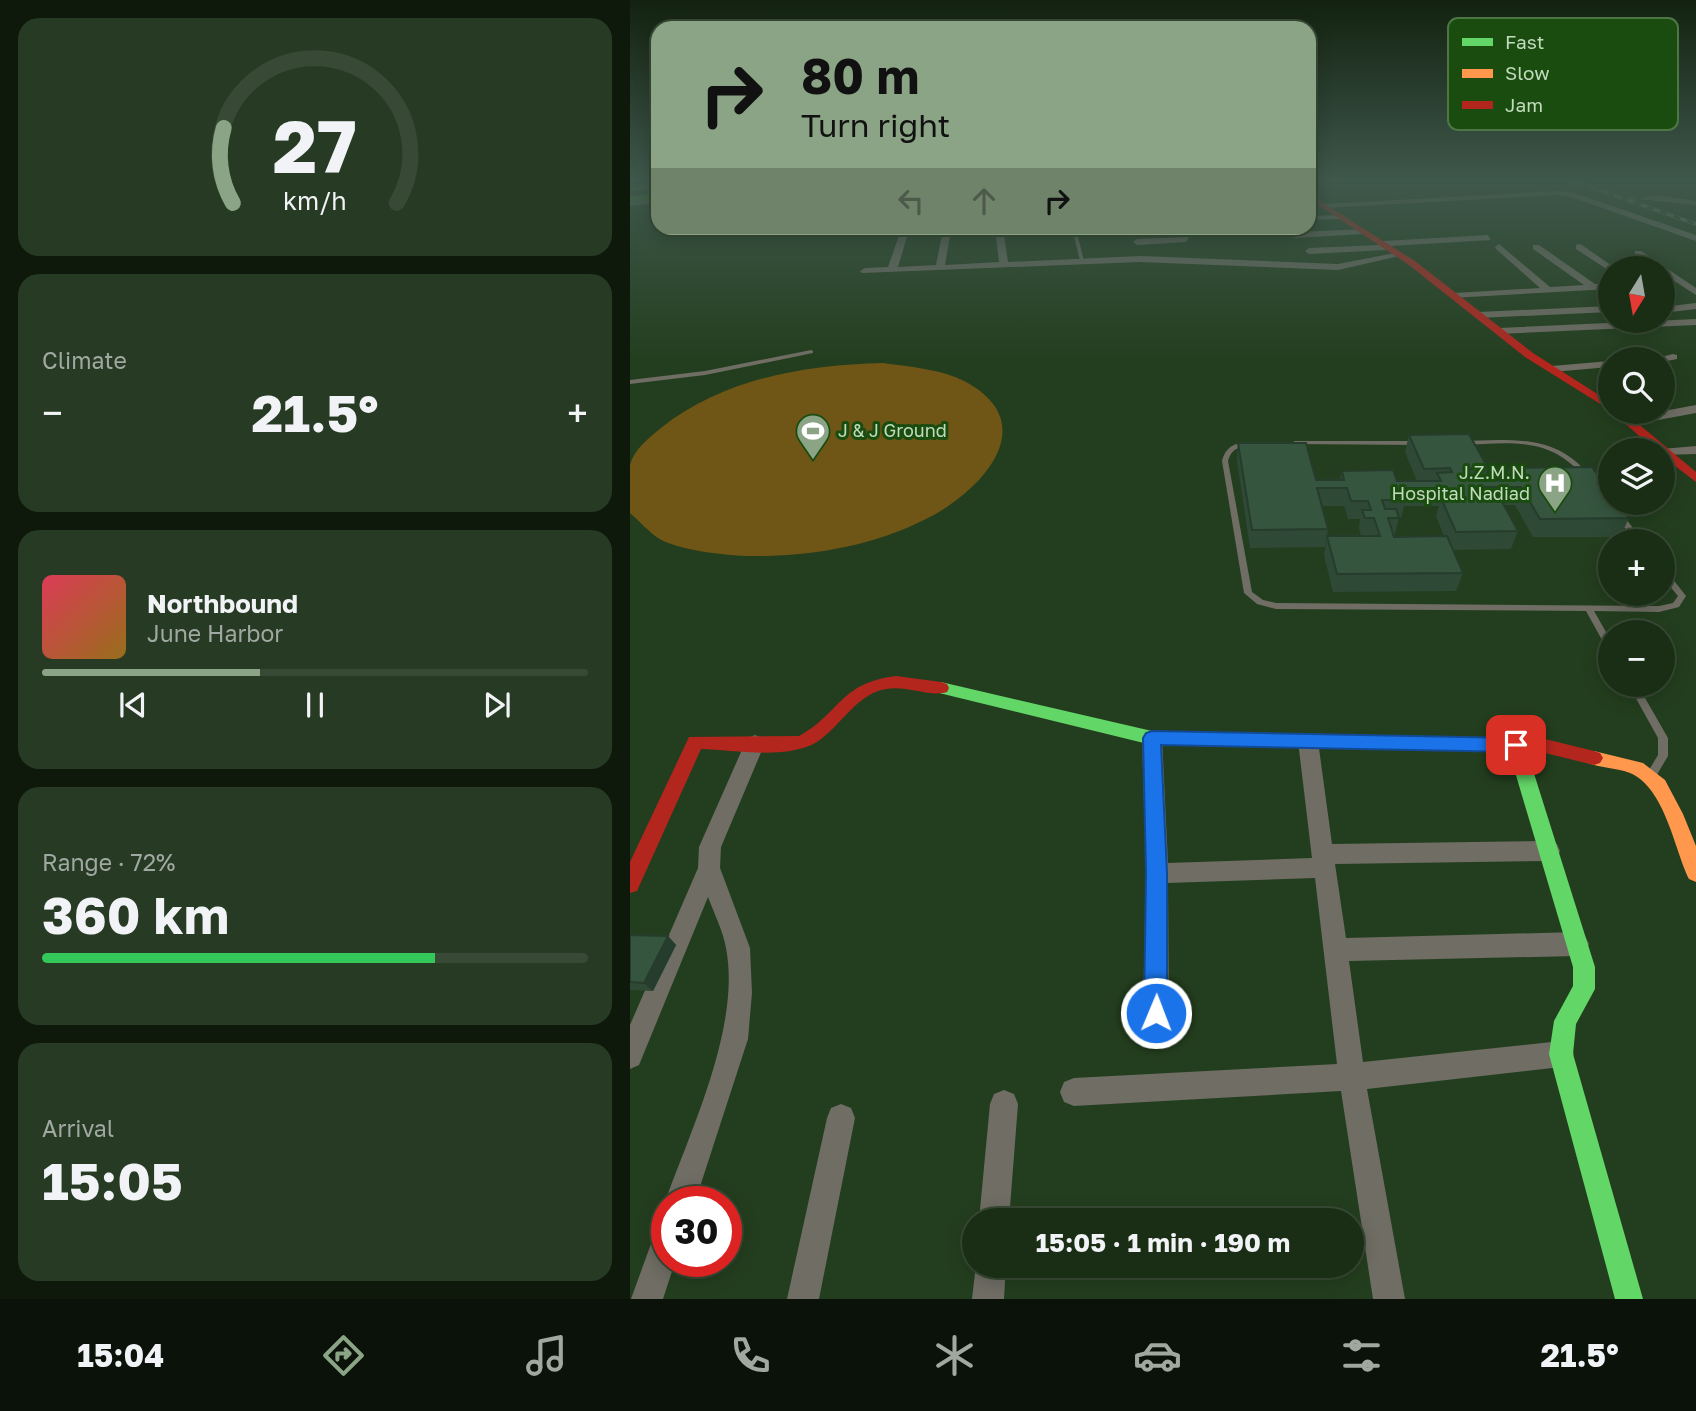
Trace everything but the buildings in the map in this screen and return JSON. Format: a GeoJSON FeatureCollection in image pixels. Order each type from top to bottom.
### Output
{"type":"FeatureCollection","features":[{"type":"Feature","properties":{"kind":"street"},"geometry":{"type":"LineString","coordinates":[[892,270],[902,240]]}},
{"type":"Feature","properties":{"kind":"street"},"geometry":{"type":"LineString","coordinates":[[940,269],[945,240]]}},
{"type":"Feature","properties":{"kind":"street"},"geometry":{"type":"LineString","coordinates":[[1001,240],[1004,264]]}},
{"type":"Feature","properties":{"kind":"street"},"geometry":{"type":"LineString","coordinates":[[1136,240],[1140,259]]}},
{"type":"Feature","properties":{"kind":"street"},"geometry":{"type":"LineString","coordinates":[[1299,240],[1312,254],[1474,240]]}},
{"type":"Feature","properties":{"kind":"street"},"geometry":{"type":"LineString","coordinates":[[1376,240],[1499,331],[1598,399]]}},
{"type":"Feature","properties":{"kind":"street"},"geometry":{"type":"LineString","coordinates":[[1499,247],[1548,290]]}},
{"type":"Feature","properties":{"kind":"street"},"geometry":{"type":"LineString","coordinates":[[1536,247],[1593,287]]}},
{"type":"Feature","properties":{"kind":"street"},"geometry":{"type":"LineString","coordinates":[[1579,247],[1598,259]]}},
{"type":"Feature","properties":{"kind":"street"},"geometry":{"type":"LineString","coordinates":[[865,271],[1140,259],[1256,266],[1338,267],[1390,249]]}},
{"type":"Feature","properties":{"kind":"street"},"geometry":{"type":"LineString","coordinates":[[1639,253],[1644,256]]}},
{"type":"Feature","properties":{"kind":"street"},"geometry":{"type":"LineString","coordinates":[[1675,276],[1696,292]]}},
{"type":"Feature","properties":{"kind":"street"},"geometry":{"type":"LineString","coordinates":[[1675,282],[1682,281]]}},
{"type":"Feature","properties":{"kind":"street"},"geometry":{"type":"LineString","coordinates":[[1454,296],[1598,287]]}},
{"type":"Feature","properties":{"kind":"street"},"geometry":{"type":"LineString","coordinates":[[1675,308],[1696,306]]}},
{"type":"Feature","properties":{"kind":"street"},"geometry":{"type":"LineString","coordinates":[[1586,310],[1598,319]]}},
{"type":"Feature","properties":{"kind":"street"},"geometry":{"type":"LineString","coordinates":[[1478,314],[1598,310]]}},
{"type":"Feature","properties":{"kind":"street"},"geometry":{"type":"LineString","coordinates":[[1675,323],[1696,322]]}},
{"type":"Feature","properties":{"kind":"street"},"geometry":{"type":"LineString","coordinates":[[1499,331],[1598,328]]}},
{"type":"Feature","properties":{"kind":"street"},"geometry":{"type":"LineString","coordinates":[[1552,369],[1598,365]]}},
{"type":"Feature","properties":{"kind":"street"},"geometry":{"type":"LineString","coordinates":[[1675,413],[1696,409]]}},
{"type":"Feature","properties":{"kind":"street"},"geometry":{"type":"LineString","coordinates":[[1634,424],[1650,438]]}},
{"type":"Feature","properties":{"kind":"street"},"geometry":{"type":"LineString","coordinates":[[1675,452],[1696,450]]}},
{"type":"Feature","properties":{"kind":"street"},"geometry":{"type":"LineString","coordinates":[[1675,460],[1696,478]]}},
{"type":"Feature","properties":{"kind":"street"},"geometry":{"type":"LineString","coordinates":[[630,884],[695,742],[798,744],[809,741],[856,691],[869,683],[890,680],[916,682],[1152,738],[1545,746],[1639,769],[1650,776],[1661,789],[1696,873]]}},
{"type":"Feature","properties":{"kind":"street"},"geometry":{"type":"LineString","coordinates":[[1152,738],[1157,873],[1156,1013]]}},
{"type":"Feature","properties":{"kind":"street"},"geometry":{"type":"LineString","coordinates":[[1308,741],[1352,1077],[1389,1299]]}},
{"type":"Feature","properties":{"kind":"street"},"geometry":{"type":"LineString","coordinates":[[630,1056],[709,868],[710,847],[755,743]]}},
{"type":"Feature","properties":{"kind":"street"},"geometry":{"type":"LineString","coordinates":[[1516,745],[1584,967],[1584,989],[1565,1021],[1561,1054],[1629,1299]]}},
{"type":"Feature","properties":{"kind":"street"},"geometry":{"type":"LineString","coordinates":[[1157,873],[1324,861],[1549,851]]}},
{"type":"Feature","properties":{"kind":"street"},"geometry":{"type":"LineString","coordinates":[[685,1186],[735,1040],[740,993],[738,948],[709,868]]}},
{"type":"Feature","properties":{"kind":"street"},"geometry":{"type":"LineString","coordinates":[[1335,950],[1577,944]]}},
{"type":"Feature","properties":{"kind":"street"},"geometry":{"type":"LineString","coordinates":[[1074,1092],[1352,1077],[1561,1054]]}},
{"type":"Feature","properties":{"kind":"street"},"geometry":{"type":"LineString","coordinates":[[995,1208],[1004,1104]]}},
{"type":"Feature","properties":{"kind":"street"},"geometry":{"type":"LineString","coordinates":[[803,1299],[841,1118]]}},
{"type":"Feature","properties":{"kind":"street"},"geometry":{"type":"LineString","coordinates":[[647,1299],[655,1277]]}},
{"type":"Feature","properties":{"kind":"street"},"geometry":{"type":"LineString","coordinates":[[988,1299],[990,1278]]}},
{"type":"Feature","properties":{"kind":"lane"},"geometry":{"type":"LineString","coordinates":[[1076,240],[1082,260]]}},
{"type":"Feature","properties":{"kind":"lane"},"geometry":{"type":"LineString","coordinates":[[630,382],[705,373],[811,352]]}},
{"type":"Feature","properties":{"kind":"lane"},"geometry":{"type":"LineString","coordinates":[[1261,443],[1232,447],[1227,451],[1224,461],[1248,593],[1260,602],[1276,606],[1659,609],[1672,606]]}},
{"type":"Feature","properties":{"kind":"lane"},"geometry":{"type":"LineString","coordinates":[[1289,443],[1427,443]]}},
{"type":"Feature","properties":{"kind":"lane"},"geometry":{"type":"LineString","coordinates":[[1454,443],[1537,443],[1560,451],[1577,463],[1592,482]]}},
{"type":"Feature","properties":{"kind":"lane"},"geometry":{"type":"LineString","coordinates":[[1617,515],[1629,529]]}},
{"type":"Feature","properties":{"kind":"lane"},"geometry":{"type":"LineString","coordinates":[[1675,587],[1682,596],[1675,605]]}},
{"type":"Feature","properties":{"kind":"lane"},"geometry":{"type":"LineString","coordinates":[[1587,608],[1598,627]]}},
{"type":"Feature","properties":{"kind":"lane"},"geometry":{"type":"LineString","coordinates":[[1639,697],[1663,738],[1663,755],[1650,776]]}},
{"type":"Feature","properties":{"kind":"shaded area","name":"J & J Ground"},"geometry":{"type":"Polygon","coordinates":[[[883,363],[936,371],[966,382],[989,399],[1001,418],[1002,437],[996,457],[983,476],[966,493],[926,519],[883,537],[838,548],[792,555],[746,556],[700,551],[666,542],[630,513],[630,465],[635,454],[642,444],[685,411],[711,397],[766,377],[824,367],[883,363]]]}},
{"type":"Feature","properties":{"kind":"traffic: fast"},"geometry":{"type":"LineString","coordinates":[[941,688],[1152,738],[1324,741]]}},
{"type":"Feature","properties":{"kind":"traffic: fast"},"geometry":{"type":"LineString","coordinates":[[1516,745],[1584,967],[1584,989],[1565,1021],[1561,1054],[1629,1299]]}},
{"type":"Feature","properties":{"kind":"traffic: slow"},"geometry":{"type":"LineString","coordinates":[[1594,758],[1637,768],[1658,786],[1674,814],[1696,873]]}},
{"type":"Feature","properties":{"kind":"traffic: jam"},"geometry":{"type":"LineString","coordinates":[[1376,240],[1412,263],[1529,355],[1598,399]]}},
{"type":"Feature","properties":{"kind":"traffic: jam"},"geometry":{"type":"LineString","coordinates":[[1632,424],[1696,478]]}},
{"type":"Feature","properties":{"kind":"traffic: jam"},"geometry":{"type":"LineString","coordinates":[[630,884],[695,742],[794,744],[816,734],[847,703],[871,687],[909,682],[941,688]]}},
{"type":"Feature","properties":{"kind":"traffic: jam"},"geometry":{"type":"LineString","coordinates":[[1324,741],[1545,746],[1594,758]]}},
{"type":"Feature","properties":{"kind":"place","name":"J & J Ground"},"geometry":{"type":"Point","coordinates":[813,461]}},
{"type":"Feature","properties":{"kind":"place","name":"J.Z.M.N. Hospital Nadiad"},"geometry":{"type":"Point","coordinates":[1555,513]}},
{"type":"Feature","properties":{"kind":"route"},"geometry":{"type":"LineString","coordinates":[[1156,1013],[1157,873],[1152,738],[1516,745]]}}]}
